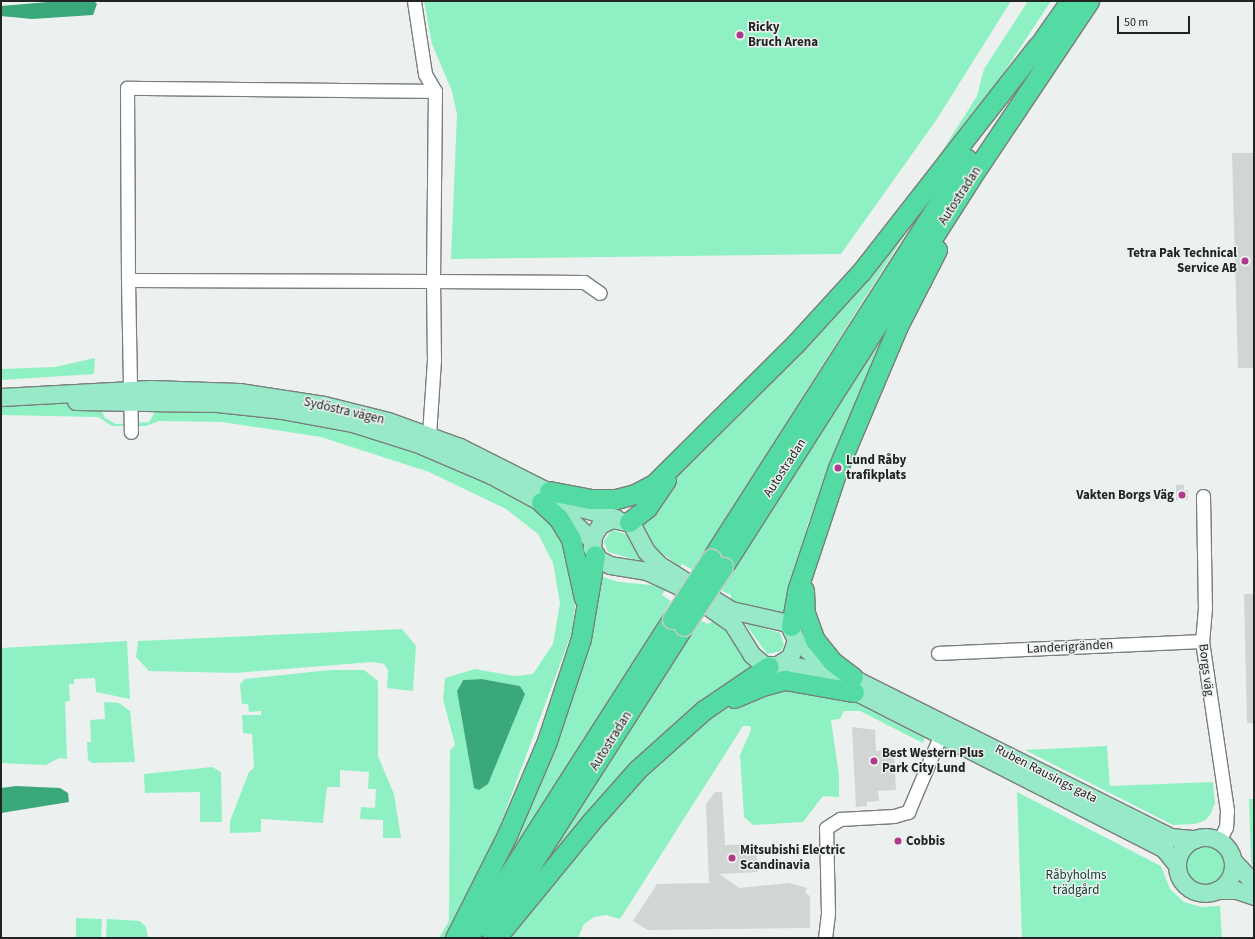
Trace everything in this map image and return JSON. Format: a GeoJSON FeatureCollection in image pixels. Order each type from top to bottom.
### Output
{"type":"FeatureCollection","features":[{"type":"Feature","properties":{"kind":"highway","name":"Autostradan"},"geometry":{"type":"LineString","coordinates":[[717,563],[1037,47],[1070,1]]}},
{"type":"Feature","properties":{"kind":"highway","name":"Autostradan"},"geometry":{"type":"LineString","coordinates":[[468,938],[1089,1]]}},
{"type":"Feature","properties":{"kind":"highway"},"geometry":{"type":"LineString","coordinates":[[545,496],[591,499],[626,497],[654,484],[682,458],[861,272],[1037,47]]}},
{"type":"Feature","properties":{"kind":"highway"},"geometry":{"type":"LineString","coordinates":[[793,633],[804,568],[838,468],[866,399],[970,179]]}},
{"type":"Feature","properties":{"kind":"highway"},"geometry":{"type":"LineString","coordinates":[[623,520],[647,508],[682,458]]}},
{"type":"Feature","properties":{"kind":"highway"},"geometry":{"type":"LineString","coordinates":[[545,496],[571,539],[579,565],[586,617]]}},
{"type":"Feature","properties":{"kind":"highway"},"geometry":{"type":"LineString","coordinates":[[455,938],[507,835],[547,741],[586,617],[594,547]]}},
{"type":"Feature","properties":{"kind":"highway"},"geometry":{"type":"LineString","coordinates":[[804,568],[804,602],[810,630],[826,654],[854,684]]}},
{"type":"Feature","properties":{"kind":"highway","name":"Autostradan"},"geometry":{"type":"LineString","coordinates":[[485,938],[678,623]]}},
{"type":"Feature","properties":{"kind":"highway"},"geometry":{"type":"LineString","coordinates":[[496,938],[620,788],[688,724],[737,685],[775,665]]}},
{"type":"Feature","properties":{"kind":"highway"},"geometry":{"type":"LineString","coordinates":[[688,724],[736,697],[774,682],[799,680],[854,684]]}},
{"type":"Feature","properties":{"kind":"main road","name":"Sydöstra vägen"},"geometry":{"type":"LineString","coordinates":[[1,397],[52,396],[103,389],[130,396],[250,406],[352,423],[456,458],[545,496],[623,520]]}},
{"type":"Feature","properties":{"kind":"main road","name":"Sydöstra vägen"},"geometry":{"type":"LineString","coordinates":[[130,396],[239,392],[296,400],[355,412],[429,435],[545,496],[574,521],[605,563],[647,571],[678,586],[733,624],[756,659],[775,665]]}},
{"type":"Feature","properties":{"kind":"main road"},"geometry":{"type":"LineString","coordinates":[[594,547],[600,525],[623,520],[646,551],[663,567],[736,613],[779,619],[793,633],[792,654],[775,665]]}},
{"type":"Feature","properties":{"kind":"main road","name":"Ruben Rausings gata"},"geometry":{"type":"LineString","coordinates":[[793,633],[816,660],[854,684],[943,729],[1170,837],[1219,841]]}},
{"type":"Feature","properties":{"kind":"main road","name":"Ruben Rausings gata"},"geometry":{"type":"LineString","coordinates":[[775,665],[812,670],[854,684]]}},
{"type":"Feature","properties":{"kind":"main road","name":"Ruben Rausings gata"},"geometry":{"type":"LineString","coordinates":[[943,729],[1164,850],[1177,865],[1181,878],[1190,889],[1203,893],[1217,890],[1236,890],[1254,896]]}},
{"type":"Feature","properties":{"kind":"main road"},"geometry":{"type":"LineString","coordinates":[[1177,865],[1182,849],[1195,839]]}},
{"type":"Feature","properties":{"kind":"main road"},"geometry":{"type":"LineString","coordinates":[[1219,841],[1228,850],[1232,861],[1254,884]]}},
{"type":"Feature","properties":{"kind":"main road"},"geometry":{"type":"LineString","coordinates":[[1217,890],[1228,881],[1232,861]]}},
{"type":"Feature","properties":{"kind":"street"},"geometry":{"type":"LineString","coordinates":[[414,1],[425,74],[435,91],[433,281],[434,360],[429,435]]}},
{"type":"Feature","properties":{"kind":"street"},"geometry":{"type":"LineString","coordinates":[[131,432],[128,280],[127,88],[435,91]]}},
{"type":"Feature","properties":{"kind":"street"},"geometry":{"type":"LineString","coordinates":[[128,280],[584,282],[600,293]]}},
{"type":"Feature","properties":{"kind":"street","name":"Borgs väg"},"geometry":{"type":"LineString","coordinates":[[1203,496],[1206,608],[1202,641],[1227,810],[1226,826],[1219,841]]}},
{"type":"Feature","properties":{"kind":"street","name":"Landerigränden"},"geometry":{"type":"LineString","coordinates":[[938,653],[1202,641]]}},
{"type":"Feature","properties":{"kind":"street"},"geometry":{"type":"LineString","coordinates":[[825,938],[828,913],[826,828],[840,819],[894,816],[908,812],[943,729]]}},
{"type":"Feature","properties":{"kind":"green space"},"geometry":{"type":"Polygon","coordinates":[[[424,1],[1011,1],[937,119],[841,254],[451,259],[457,114],[452,91],[432,44],[424,1]]]}},
{"type":"Feature","properties":{"kind":"green space"},"geometry":{"type":"Polygon","coordinates":[[[1028,1],[1051,1],[975,116],[932,167],[977,96],[984,69],[1028,1]]]}},
{"type":"Feature","properties":{"kind":"green space"},"geometry":{"type":"Polygon","coordinates":[[[911,225],[693,570],[682,564],[680,567],[666,556],[658,556],[639,523],[688,462],[911,225]]]}},
{"type":"Feature","properties":{"kind":"green space"},"geometry":{"type":"Polygon","coordinates":[[[907,297],[856,406],[808,523],[786,615],[730,605],[731,595],[722,591],[725,581],[907,297]]]}},
{"type":"Feature","properties":{"kind":"green space"},"geometry":{"type":"Polygon","coordinates":[[[95,358],[94,374],[1,380],[1,369],[55,367],[95,358]]]}},
{"type":"Feature","properties":{"kind":"green space"},"geometry":{"type":"Polygon","coordinates":[[[62,402],[99,404],[105,418],[116,424],[149,422],[157,408],[171,407],[312,420],[429,454],[527,500],[557,525],[577,591],[572,632],[498,831],[447,938],[439,938],[449,921],[450,750],[455,745],[443,699],[445,678],[475,669],[515,676],[533,674],[553,644],[560,603],[553,563],[538,534],[506,509],[429,472],[321,437],[222,422],[159,421],[146,426],[112,426],[98,417],[1,415],[1,403],[62,402]],[[482,679],[462,680],[457,691],[474,788],[525,694],[520,686],[482,679]]]}},
{"type":"Feature","properties":{"kind":"green space"},"geometry":{"type":"Polygon","coordinates":[[[612,530],[626,534],[644,562],[608,552],[604,541],[612,530]]]}},
{"type":"Feature","properties":{"kind":"green space"},"geometry":{"type":"Polygon","coordinates":[[[600,576],[619,582],[652,585],[665,590],[662,595],[671,601],[498,875],[495,872],[600,576]]]}},
{"type":"Feature","properties":{"kind":"green space"},"geometry":{"type":"Polygon","coordinates":[[[700,620],[708,624],[713,621],[726,623],[755,666],[527,887],[700,620]]]}},
{"type":"Feature","properties":{"kind":"green space"},"geometry":{"type":"Polygon","coordinates":[[[744,622],[780,633],[784,645],[781,651],[767,654],[744,622]]]}},
{"type":"Feature","properties":{"kind":"green space"},"geometry":{"type":"Polygon","coordinates":[[[402,629],[416,646],[413,691],[387,688],[388,670],[384,664],[372,662],[235,673],[149,671],[136,657],[138,641],[402,629]]]}},
{"type":"Feature","properties":{"kind":"green space"},"geometry":{"type":"Polygon","coordinates":[[[127,641],[130,699],[96,692],[95,678],[74,679],[74,684],[69,684],[70,701],[65,702],[67,759],[59,758],[46,765],[1,763],[1,648],[127,641]]]}},
{"type":"Feature","properties":{"kind":"green space"},"geometry":{"type":"Polygon","coordinates":[[[330,670],[364,670],[378,681],[378,756],[394,794],[401,838],[383,838],[383,820],[360,819],[361,807],[375,808],[376,789],[368,789],[369,772],[340,770],[340,787],[327,787],[323,823],[261,819],[261,832],[230,833],[230,821],[249,772],[254,768],[252,734],[243,733],[242,715],[261,715],[261,711],[249,712],[248,704],[242,704],[240,684],[245,679],[330,670]]]}},
{"type":"Feature","properties":{"kind":"green space"},"geometry":{"type":"Polygon","coordinates":[[[776,688],[854,699],[925,735],[923,743],[860,711],[844,711],[840,719],[831,720],[839,776],[839,797],[823,796],[803,822],[753,825],[744,817],[740,755],[751,730],[750,726],[743,726],[620,919],[606,915],[594,917],[584,924],[578,938],[505,938],[613,805],[710,719],[743,700],[776,688]]]}},
{"type":"Feature","properties":{"kind":"green space"},"geometry":{"type":"Polygon","coordinates":[[[104,702],[119,703],[130,711],[135,762],[92,763],[88,760],[87,742],[91,742],[90,720],[105,719],[104,702]]]}},
{"type":"Feature","properties":{"kind":"green space"},"geometry":{"type":"Polygon","coordinates":[[[1107,746],[1110,786],[1213,782],[1215,803],[1211,813],[1206,820],[1195,824],[1173,825],[1025,750],[1107,746]]]}},
{"type":"Feature","properties":{"kind":"green space"},"geometry":{"type":"Polygon","coordinates":[[[212,767],[221,772],[222,822],[200,822],[200,792],[145,793],[144,774],[212,767]]]}},
{"type":"Feature","properties":{"kind":"green space","name":"Råbyholms trädgård"},"geometry":{"type":"Polygon","coordinates":[[[1017,792],[1161,866],[1170,889],[1184,902],[1201,907],[1220,906],[1222,938],[1022,938],[1017,792]]]}},
{"type":"Feature","properties":{"kind":"green space"},"geometry":{"type":"Polygon","coordinates":[[[1249,799],[1254,799],[1254,867],[1251,863],[1249,799]]]}},
{"type":"Feature","properties":{"kind":"green space"},"geometry":{"type":"Polygon","coordinates":[[[1210,844],[1217,847],[1223,853],[1226,864],[1225,872],[1217,881],[1210,884],[1202,884],[1195,881],[1187,872],[1186,860],[1189,853],[1198,845],[1210,844]]]}},
{"type":"Feature","properties":{"kind":"green space"},"geometry":{"type":"Polygon","coordinates":[[[76,918],[102,919],[101,938],[76,938],[76,918]]]}},
{"type":"Feature","properties":{"kind":"green space"},"geometry":{"type":"Polygon","coordinates":[[[107,919],[140,921],[146,927],[148,938],[106,938],[107,919]]]}},
{"type":"Feature","properties":{"kind":"shaded area"},"geometry":{"type":"Polygon","coordinates":[[[60,1],[94,1],[97,4],[93,15],[32,19],[1,16],[1,6],[60,1]]]}},
{"type":"Feature","properties":{"kind":"shaded area"},"geometry":{"type":"Polygon","coordinates":[[[482,679],[520,686],[525,694],[488,784],[479,790],[474,788],[457,691],[463,680],[482,679]]]}},
{"type":"Feature","properties":{"kind":"shaded area"},"geometry":{"type":"Polygon","coordinates":[[[16,786],[60,788],[68,793],[69,802],[1,813],[1,788],[16,786]]]}},
{"type":"Feature","properties":{"kind":"building","name":"Tetra Pak Technical Service AB"},"geometry":{"type":"Polygon","coordinates":[[[1232,153],[1254,153],[1254,368],[1238,368],[1232,153]]]}},
{"type":"Feature","properties":{"kind":"building","name":"Vakten Borgs Väg"},"geometry":{"type":"Polygon","coordinates":[[[1176,485],[1184,485],[1184,490],[1188,490],[1188,500],[1176,500],[1176,485]]]}},
{"type":"Feature","properties":{"kind":"building"},"geometry":{"type":"Polygon","coordinates":[[[1244,594],[1254,594],[1254,723],[1247,723],[1244,594]]]}},
{"type":"Feature","properties":{"kind":"building","name":"Best Western Plus Park City Lund"},"geometry":{"type":"Polygon","coordinates":[[[852,727],[875,730],[876,751],[894,750],[896,790],[878,791],[879,801],[867,802],[867,806],[856,807],[852,727]]]}},
{"type":"Feature","properties":{"kind":"building","name":"Mitsubishi Electric Scandinavia"},"geometry":{"type":"Polygon","coordinates":[[[715,792],[722,792],[725,845],[756,844],[758,872],[719,874],[739,888],[789,883],[807,888],[805,893],[810,896],[810,928],[648,930],[633,921],[657,884],[709,883],[706,804],[715,792]]]}},
{"type":"Feature","properties":{"kind":"place","name":"Ricky Bruch Arena"},"geometry":{"type":"Point","coordinates":[740,35]}},
{"type":"Feature","properties":{"kind":"place","name":"Tetra Pak Technical Service AB"},"geometry":{"type":"Point","coordinates":[1245,261]}},
{"type":"Feature","properties":{"kind":"place","name":"Lund Råby trafikplats"},"geometry":{"type":"Point","coordinates":[838,468]}},
{"type":"Feature","properties":{"kind":"place","name":"Vakten Borgs Väg"},"geometry":{"type":"Point","coordinates":[1182,495]}},
{"type":"Feature","properties":{"kind":"place","name":"Best Western Plus Park City Lund"},"geometry":{"type":"Point","coordinates":[874,761]}},
{"type":"Feature","properties":{"kind":"place","name":"Cobbis"},"geometry":{"type":"Point","coordinates":[898,841]}},
{"type":"Feature","properties":{"kind":"place","name":"Mitsubishi Electric Scandinavia"},"geometry":{"type":"Point","coordinates":[732,858]}}]}
